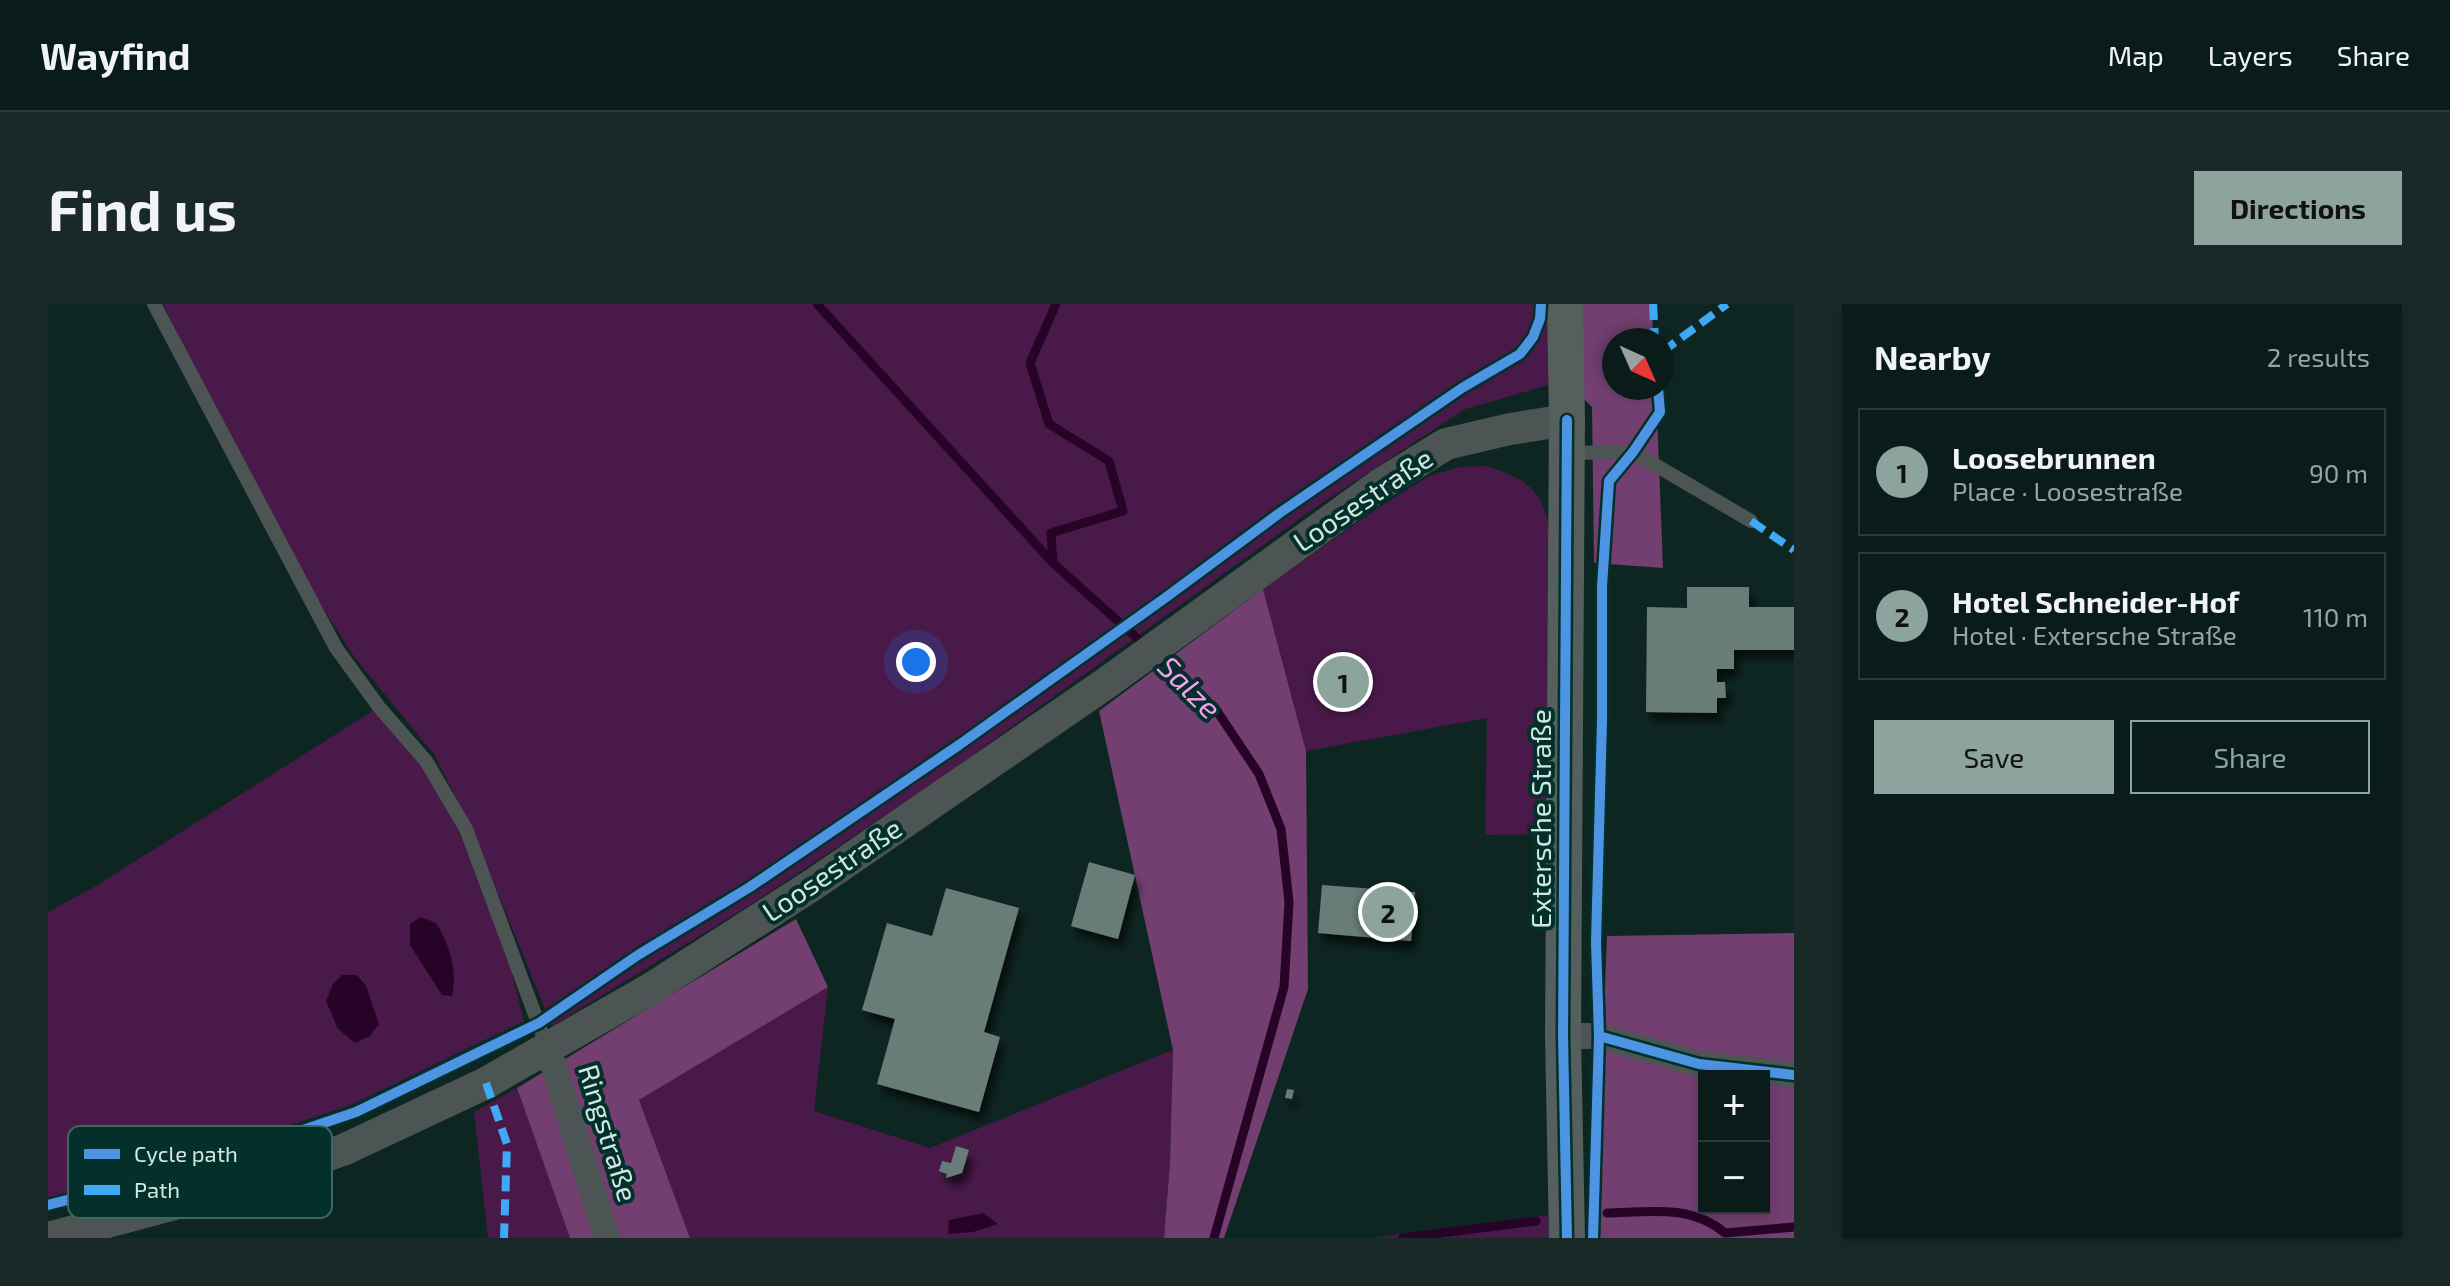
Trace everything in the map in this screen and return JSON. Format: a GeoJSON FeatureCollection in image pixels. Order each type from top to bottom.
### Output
{"type":"FeatureCollection","features":[{"type":"Feature","properties":{"kind":"main road","name":"Extersche Straße"},"geometry":{"type":"LineString","coordinates":[[1565,304],[1563,1036],[1567,1228]]}},
{"type":"Feature","properties":{"kind":"street","name":"Loosestraße"},"geometry":{"type":"LineString","coordinates":[[332,1154],[486,1083],[652,988],[789,900],[1105,684],[1381,484],[1446,444],[1510,429],[1567,436]]}},
{"type":"Feature","properties":{"kind":"street"},"geometry":{"type":"LineString","coordinates":[[1563,1036],[1599,1036],[1699,1064],[1794,1075]]}},
{"type":"Feature","properties":{"kind":"street","name":"Ringstraße"},"geometry":{"type":"LineString","coordinates":[[548,1048],[607,1238]]}},
{"type":"Feature","properties":{"kind":"street","name":"Loosestraße"},"geometry":{"type":"LineString","coordinates":[[48,1238],[122,1218]]}},
{"type":"Feature","properties":{"kind":"lane"},"geometry":{"type":"LineString","coordinates":[[154,304],[336,648],[379,707],[426,761],[466,829],[548,1048]]}},
{"type":"Feature","properties":{"kind":"lane"},"geometry":{"type":"LineString","coordinates":[[1567,436],[1633,452],[1751,521]]}},
{"type":"Feature","properties":{"kind":"shaded area"},"geometry":{"type":"Polygon","coordinates":[[[163,304],[1558,304],[1559,382],[1465,409],[1313,509],[938,780],[750,905],[552,1026],[471,827],[434,754],[355,658],[277,536],[163,304]]]}},
{"type":"Feature","properties":{"kind":"shaded area"},"geometry":{"type":"Polygon","coordinates":[[[1580,304],[1652,304],[1653,328],[1602,328],[1602,400],[1656,400],[1663,568],[1594,563],[1592,407],[1580,395],[1580,304]]]}},
{"type":"Feature","properties":{"kind":"shaded area"},"geometry":{"type":"Polygon","coordinates":[[[1487,466],[1518,479],[1535,493],[1545,513],[1553,545],[1548,834],[1485,835],[1487,718],[1306,751],[1263,589],[1429,476],[1460,467],[1487,466]]]}},
{"type":"Feature","properties":{"kind":"shaded area"},"geometry":{"type":"Polygon","coordinates":[[[1263,589],[1306,751],[1308,989],[1224,1238],[1164,1238],[1173,1050],[1099,711],[1263,589]]]}},
{"type":"Feature","properties":{"kind":"shaded area"},"geometry":{"type":"Polygon","coordinates":[[[374,710],[422,764],[459,832],[510,967],[524,1021],[353,1104],[288,1126],[68,1126],[68,1193],[48,1198],[48,912],[96,886],[374,710]]]}},
{"type":"Feature","properties":{"kind":"shaded area"},"geometry":{"type":"Polygon","coordinates":[[[421,917],[436,923],[445,940],[453,967],[452,996],[442,995],[410,945],[410,924],[421,917]]]}},
{"type":"Feature","properties":{"kind":"shaded area"},"geometry":{"type":"Polygon","coordinates":[[[796,919],[828,987],[639,1100],[690,1238],[570,1238],[517,1088],[796,919]]]}},
{"type":"Feature","properties":{"kind":"shaded area"},"geometry":{"type":"Polygon","coordinates":[[[1794,933],[1794,1238],[1595,1238],[1607,936],[1794,933]]]}},
{"type":"Feature","properties":{"kind":"shaded area"},"geometry":{"type":"Polygon","coordinates":[[[342,975],[357,975],[366,986],[379,1024],[370,1036],[355,1043],[338,1029],[326,1001],[333,984],[342,975]]]}},
{"type":"Feature","properties":{"kind":"shaded area"},"geometry":{"type":"Polygon","coordinates":[[[828,987],[814,1111],[930,1148],[1173,1050],[1164,1238],[690,1238],[639,1100],[828,987]]]}},
{"type":"Feature","properties":{"kind":"shaded area"},"geometry":{"type":"Polygon","coordinates":[[[517,1088],[570,1238],[488,1238],[474,1112],[517,1088]]]}},
{"type":"Feature","properties":{"kind":"shaded area"},"geometry":{"type":"Polygon","coordinates":[[[983,1213],[998,1224],[973,1232],[948,1234],[949,1220],[983,1213]]]}},
{"type":"Feature","properties":{"kind":"shaded area"},"geometry":{"type":"Polygon","coordinates":[[[1548,1215],[1549,1238],[1372,1238],[1548,1215]]]}},
{"type":"Feature","properties":{"kind":"building"},"geometry":{"type":"Polygon","coordinates":[[[1687,587],[1749,587],[1749,607],[1794,607],[1794,650],[1734,650],[1734,669],[1717,669],[1717,682],[1725,682],[1726,698],[1717,698],[1717,713],[1646,712],[1647,607],[1687,608],[1687,587]]]}},
{"type":"Feature","properties":{"kind":"building"},"geometry":{"type":"Polygon","coordinates":[[[1351,671],[1354,690],[1335,692],[1332,674],[1351,671]]]}},
{"type":"Feature","properties":{"kind":"building"},"geometry":{"type":"Polygon","coordinates":[[[1089,862],[1135,875],[1118,939],[1071,926],[1089,862]]]}},
{"type":"Feature","properties":{"kind":"building"},"geometry":{"type":"Polygon","coordinates":[[[1322,885],[1415,892],[1411,941],[1318,933],[1322,885]]]}},
{"type":"Feature","properties":{"kind":"building"},"geometry":{"type":"Polygon","coordinates":[[[946,888],[1019,908],[984,1032],[1000,1037],[979,1112],[877,1084],[895,1019],[862,1010],[887,923],[932,936],[946,888]]]}},
{"type":"Feature","properties":{"kind":"building"},"geometry":{"type":"Polygon","coordinates":[[[1287,1089],[1294,1090],[1292,1099],[1285,1098],[1287,1089]]]}},
{"type":"Feature","properties":{"kind":"building"},"geometry":{"type":"Polygon","coordinates":[[[956,1146],[969,1150],[962,1173],[946,1178],[947,1174],[939,1171],[942,1161],[951,1163],[956,1146]]]}},
{"type":"Feature","properties":{"kind":"waterway"},"geometry":{"type":"LineString","coordinates":[[817,304],[1053,563]]}},
{"type":"Feature","properties":{"kind":"waterway","name":"Salze"},"geometry":{"type":"LineString","coordinates":[[1056,304],[1030,363],[1049,424],[1109,461],[1123,511],[1051,533],[1053,563],[1215,708],[1259,774],[1281,829],[1289,902],[1284,987],[1214,1238]]}},
{"type":"Feature","properties":{"kind":"waterway"},"geometry":{"type":"LineString","coordinates":[[1607,1213],[1654,1211],[1684,1214],[1712,1224],[1725,1233],[1794,1227]]}},
{"type":"Feature","properties":{"kind":"waterway"},"geometry":{"type":"LineString","coordinates":[[1403,1238],[1536,1221]]}},
{"type":"Feature","properties":{"kind":"marked path"},"geometry":{"type":"LineString","coordinates":[[1653,304],[1654,328]]}},
{"type":"Feature","properties":{"kind":"marked path"},"geometry":{"type":"LineString","coordinates":[[1674,343],[1727,304]]}},
{"type":"Feature","properties":{"kind":"marked path"},"geometry":{"type":"LineString","coordinates":[[1751,521],[1794,550]]}},
{"type":"Feature","properties":{"kind":"marked path"},"geometry":{"type":"LineString","coordinates":[[486,1083],[507,1144],[504,1238]]}},
{"type":"Feature","properties":{"kind":"cycle path"},"geometry":{"type":"LineString","coordinates":[[315,1126],[356,1112],[539,1023],[638,955],[750,887],[959,745],[1281,512],[1462,388],[1520,354],[1533,337],[1540,319],[1541,304]]}},
{"type":"Feature","properties":{"kind":"cycle path"},"geometry":{"type":"LineString","coordinates":[[1593,1238],[1599,1036],[1596,942],[1602,587],[1609,481],[1660,412],[1659,400]]}},
{"type":"Feature","properties":{"kind":"cycle path"},"geometry":{"type":"LineString","coordinates":[[1567,420],[1563,1036],[1567,1238]]}},
{"type":"Feature","properties":{"kind":"cycle path"},"geometry":{"type":"LineString","coordinates":[[1599,1036],[1699,1064],[1794,1075]]}},
{"type":"Feature","properties":{"kind":"cycle path"},"geometry":{"type":"LineString","coordinates":[[48,1205],[68,1200]]}},
{"type":"Feature","properties":{"kind":"place","name":"Loosebrunnen"},"geometry":{"type":"Point","coordinates":[1343,682]}},
{"type":"Feature","properties":{"kind":"place","name":"Hotel Schneider-Hof"},"geometry":{"type":"Point","coordinates":[1388,912]}}]}
